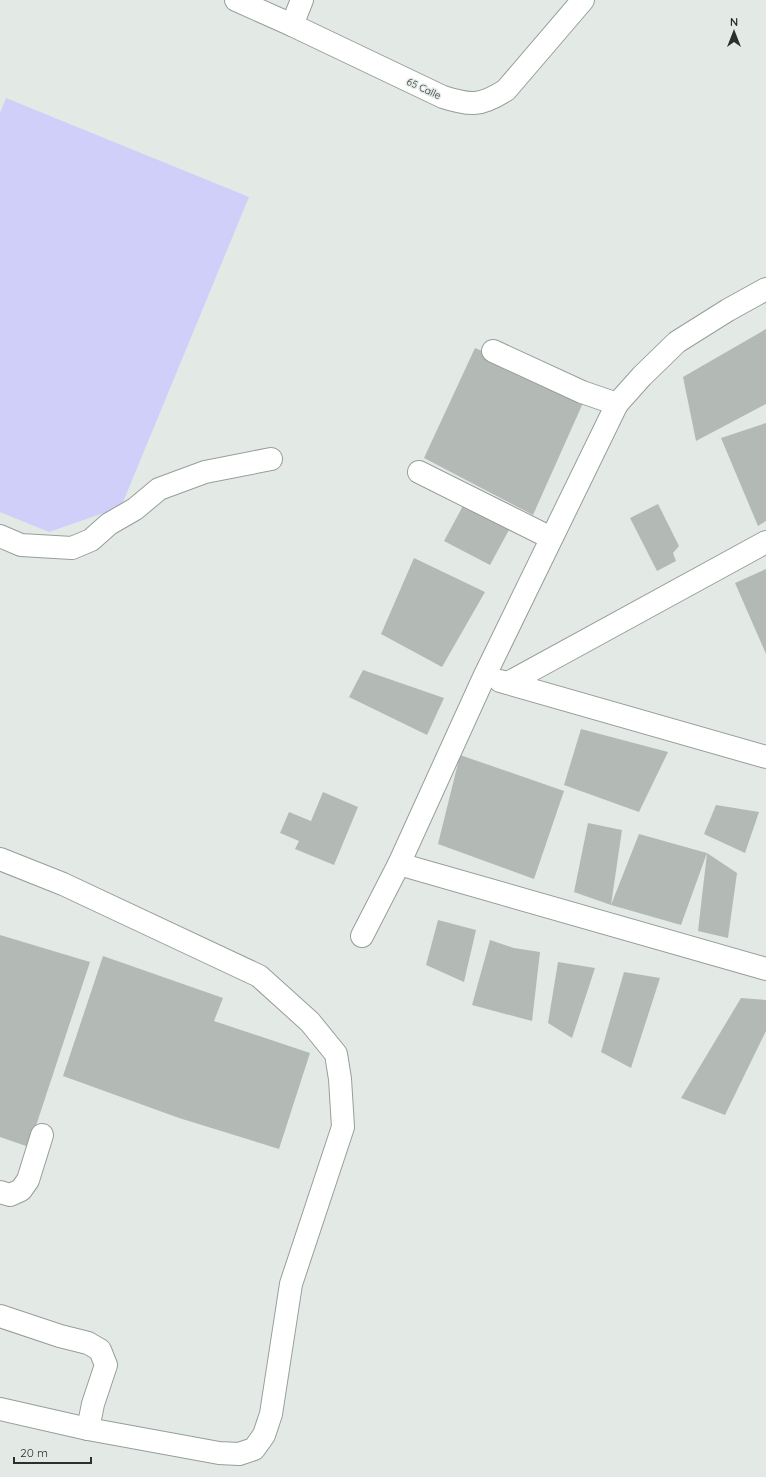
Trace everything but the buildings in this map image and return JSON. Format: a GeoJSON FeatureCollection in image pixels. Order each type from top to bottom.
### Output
{"type":"FeatureCollection","features":[{"type":"Feature","properties":{"kind":"street","name":"65 Calle"},"geometry":{"type":"LineString","coordinates":[[236,0],[443,97],[461,103],[476,103],[491,99],[506,90],[583,0]]}},
{"type":"Feature","properties":{"kind":"street"},"geometry":{"type":"LineString","coordinates":[[292,25],[302,0]]}},
{"type":"Feature","properties":{"kind":"street"},"geometry":{"type":"LineString","coordinates":[[362,936],[398,864],[484,677],[617,404],[642,376],[677,342],[728,310],[766,289]]}},
{"type":"Feature","properties":{"kind":"street"},"geometry":{"type":"LineString","coordinates":[[493,351],[582,392],[617,404]]}},
{"type":"Feature","properties":{"kind":"street"},"geometry":{"type":"LineString","coordinates":[[0,536],[21,544],[72,548],[91,540],[109,524],[135,509],[159,489],[205,472],[271,459]]}},
{"type":"Feature","properties":{"kind":"street"},"geometry":{"type":"LineString","coordinates":[[419,472],[551,538]]}},
{"type":"Feature","properties":{"kind":"street"},"geometry":{"type":"LineString","coordinates":[[508,683],[766,542]]}},
{"type":"Feature","properties":{"kind":"street"},"geometry":{"type":"LineString","coordinates":[[484,677],[766,757]]}},
{"type":"Feature","properties":{"kind":"street"},"geometry":{"type":"LineString","coordinates":[[0,859],[63,884],[259,976],[310,1022],[336,1054],[340,1079],[342,1127],[291,1284],[271,1414],[264,1435],[254,1449],[239,1454],[219,1454],[88,1429],[0,1409]]}},
{"type":"Feature","properties":{"kind":"street"},"geometry":{"type":"LineString","coordinates":[[398,864],[766,969]]}},
{"type":"Feature","properties":{"kind":"street"},"geometry":{"type":"LineString","coordinates":[[0,1192],[10,1195],[21,1190],[28,1180],[42,1135]]}},
{"type":"Feature","properties":{"kind":"street"},"geometry":{"type":"LineString","coordinates":[[0,1316],[88,1344],[100,1350],[106,1365],[93,1404],[88,1429]]}},
{"type":"Feature","properties":{"kind":"shaded area"},"geometry":{"type":"Polygon","coordinates":[[[6,98],[249,197],[121,507],[49,532],[0,512],[0,113],[6,98]]]}}]}
